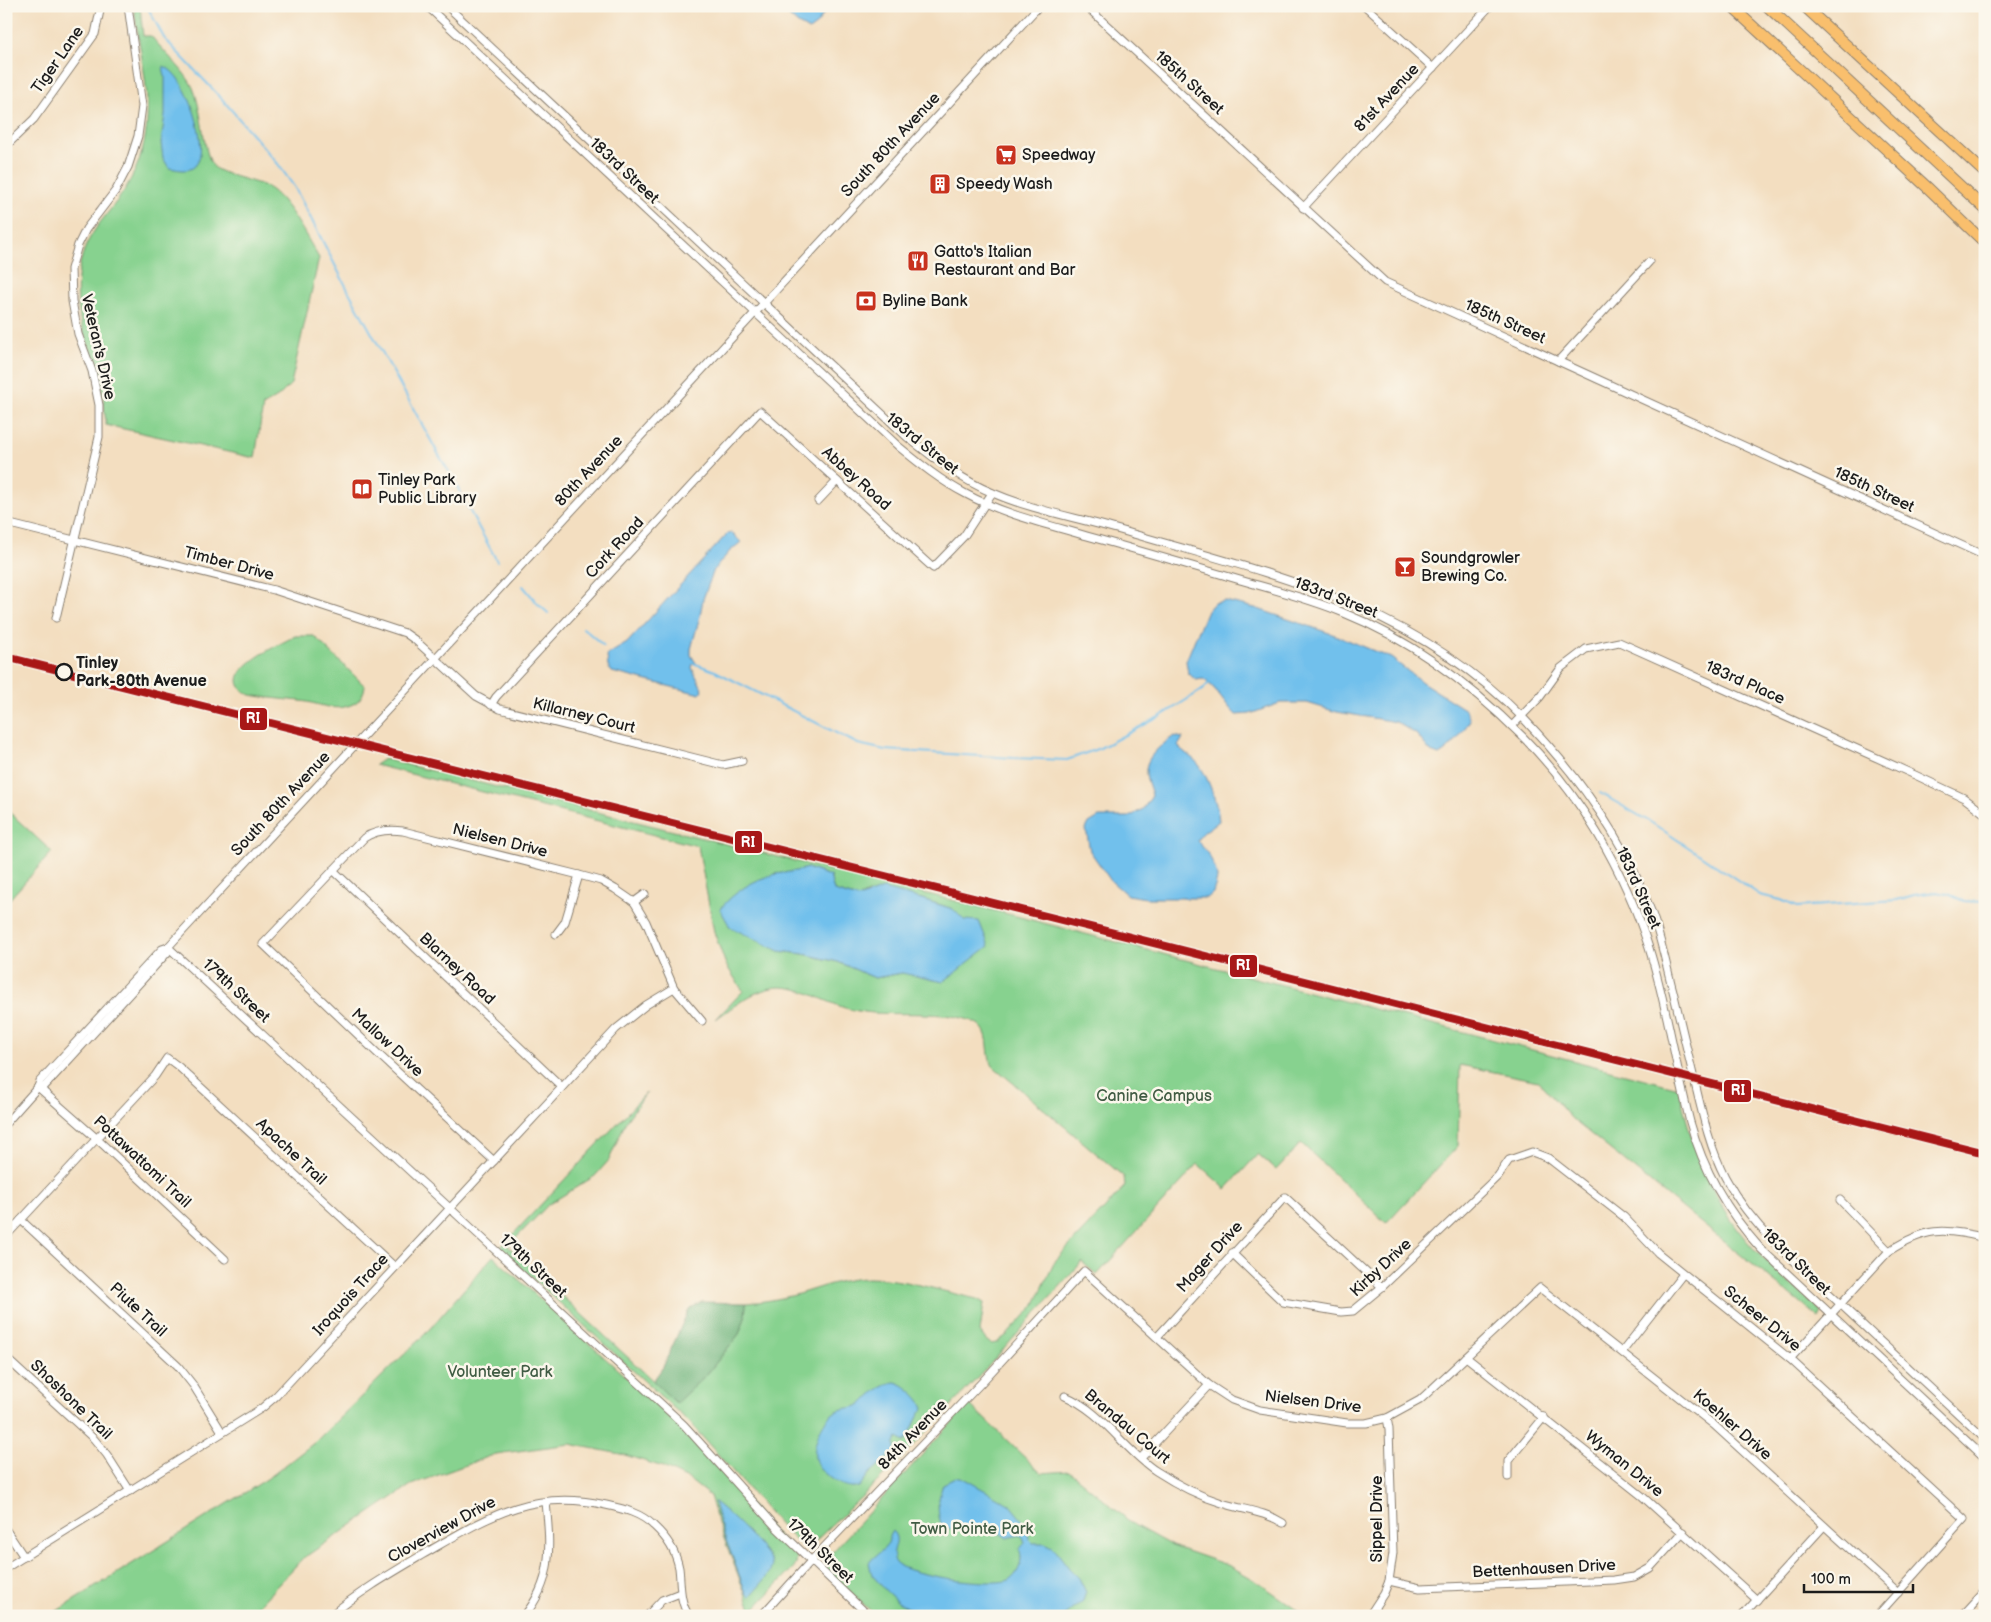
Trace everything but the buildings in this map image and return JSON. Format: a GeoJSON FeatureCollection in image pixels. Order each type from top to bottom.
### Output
{"type":"FeatureCollection","features":[{"type":"Feature","properties":{"kind":"highway"},"geometry":{"type":"LineString","coordinates":[[1731,6],[1985,243]]}},
{"type":"Feature","properties":{"kind":"highway"},"geometry":{"type":"LineString","coordinates":[[1767,6],[1985,209]]}},
{"type":"Feature","properties":{"kind":"highway"},"geometry":{"type":"LineString","coordinates":[[1804,6],[1985,173]]}},
{"type":"Feature","properties":{"kind":"street","name":"Tiger Lane"},"geometry":{"type":"LineString","coordinates":[[6,146],[34,119],[95,34],[101,6]]}},
{"type":"Feature","properties":{"kind":"street","name":"Veteran's Drive"},"geometry":{"type":"LineString","coordinates":[[56,618],[99,437],[99,405],[92,371],[78,334],[72,301],[70,269],[86,229],[116,190],[128,167],[138,136],[142,106],[128,6]]}},
{"type":"Feature","properties":{"kind":"street","name":"183rd Street"},"geometry":{"type":"LineString","coordinates":[[428,6],[898,446],[945,482],[985,503],[1036,521],[1270,588],[1344,613],[1379,630],[1444,668],[1471,689],[1512,726],[1566,786],[1598,834],[1624,884],[1649,948],[1691,1124],[1724,1202],[1736,1220],[1761,1249],[1985,1458]]}},
{"type":"Feature","properties":{"kind":"street","name":"183rd Street"},"geometry":{"type":"LineString","coordinates":[[447,6],[907,437],[946,468],[992,493],[1044,510],[1293,580],[1335,596],[1383,618],[1434,647],[1471,673],[1521,716],[1551,748],[1588,796],[1625,854],[1652,912],[1664,951],[1702,1113],[1724,1175],[1737,1197],[1756,1224],[1840,1305],[1985,1439]]}},
{"type":"Feature","properties":{"kind":"street","name":"South 80th Avenue"},"geometry":{"type":"LineString","coordinates":[[763,302],[1039,6]]}},
{"type":"Feature","properties":{"kind":"street","name":"185th Street"},"geometry":{"type":"LineString","coordinates":[[1086,6],[1385,282],[1985,556]]}},
{"type":"Feature","properties":{"kind":"street"},"geometry":{"type":"LineString","coordinates":[[1365,6],[1433,68]]}},
{"type":"Feature","properties":{"kind":"street","name":"81st Avenue"},"geometry":{"type":"LineString","coordinates":[[1304,208],[1490,6]]}},
{"type":"Feature","properties":{"kind":"street"},"geometry":{"type":"LineString","coordinates":[[1558,361],[1649,262]]}},
{"type":"Feature","properties":{"kind":"street","name":"80th Avenue"},"geometry":{"type":"LineString","coordinates":[[435,658],[763,302]]}},
{"type":"Feature","properties":{"kind":"street","name":"Abbey Road"},"geometry":{"type":"LineString","coordinates":[[760,410],[933,568],[973,525],[985,503]]}},
{"type":"Feature","properties":{"kind":"street","name":"Cork Road"},"geometry":{"type":"LineString","coordinates":[[491,705],[496,697],[760,410]]}},
{"type":"Feature","properties":{"kind":"street"},"geometry":{"type":"LineString","coordinates":[[818,501],[837,481]]}},
{"type":"Feature","properties":{"kind":"street"},"geometry":{"type":"LineString","coordinates":[[985,503],[992,493]]}},
{"type":"Feature","properties":{"kind":"street","name":"Timber Drive"},"geometry":{"type":"LineString","coordinates":[[6,523],[274,590],[405,633],[435,658]]}},
{"type":"Feature","properties":{"kind":"street","name":"183rd Place"},"geometry":{"type":"LineString","coordinates":[[1512,726],[1540,697],[1561,668],[1586,649],[1619,642],[1964,798],[1985,814]]}},
{"type":"Feature","properties":{"kind":"street","name":"South 80th Avenue"},"geometry":{"type":"LineString","coordinates":[[6,1123],[38,1087],[40,1081],[435,658]]}},
{"type":"Feature","properties":{"kind":"street","name":"Killarney Court"},"geometry":{"type":"LineString","coordinates":[[435,658],[476,696],[491,705],[723,765],[742,760]]}},
{"type":"Feature","properties":{"kind":"street","name":"Nielsen Drive"},"geometry":{"type":"LineString","coordinates":[[263,944],[368,836],[379,831],[394,830],[608,884],[634,902],[646,922],[674,988],[702,1021]]}},
{"type":"Feature","properties":{"kind":"street","name":"Blarney Road"},"geometry":{"type":"LineString","coordinates":[[333,870],[562,1087]]}},
{"type":"Feature","properties":{"kind":"street"},"geometry":{"type":"LineString","coordinates":[[556,934],[565,922],[578,875]]}},
{"type":"Feature","properties":{"kind":"street"},"geometry":{"type":"LineString","coordinates":[[634,902],[644,894]]}},
{"type":"Feature","properties":{"kind":"street","name":"Mallow Drive"},"geometry":{"type":"LineString","coordinates":[[263,944],[494,1161]]}},
{"type":"Feature","properties":{"kind":"street","name":"179th Street"},"geometry":{"type":"LineString","coordinates":[[168,946],[684,1425],[776,1528],[869,1616]]}},
{"type":"Feature","properties":{"kind":"street","name":"Iroquois Trace"},"geometry":{"type":"LineString","coordinates":[[6,1568],[262,1408],[276,1396],[616,1029],[646,1005],[674,988]]}},
{"type":"Feature","properties":{"kind":"street","name":"Apache Trail"},"geometry":{"type":"LineString","coordinates":[[96,1138],[154,1076],[167,1058],[395,1267]]}},
{"type":"Feature","properties":{"kind":"street","name":"Pottawattomi Trail"},"geometry":{"type":"LineString","coordinates":[[38,1087],[96,1138],[225,1259]]}},
{"type":"Feature","properties":{"kind":"street"},"geometry":{"type":"LineString","coordinates":[[6,1236],[96,1138]]}},
{"type":"Feature","properties":{"kind":"street","name":"Scheer Drive"},"geometry":{"type":"LineString","coordinates":[[1532,1152],[1548,1158],[1624,1217],[1658,1254],[1790,1359],[1964,1519],[1898,1593]]}},
{"type":"Feature","properties":{"kind":"street","name":"Kirby Drive"},"geometry":{"type":"LineString","coordinates":[[1232,1253],[1283,1302],[1341,1312],[1354,1311],[1382,1287],[1498,1176],[1509,1160],[1532,1152]]}},
{"type":"Feature","properties":{"kind":"street","name":"Mager Drive"},"geometry":{"type":"LineString","coordinates":[[1157,1337],[1285,1197],[1382,1287]]}},
{"type":"Feature","properties":{"kind":"street"},"geometry":{"type":"LineString","coordinates":[[1840,1200],[1889,1251]]}},
{"type":"Feature","properties":{"kind":"street","name":"Piute Trail"},"geometry":{"type":"LineString","coordinates":[[21,1220],[178,1366],[193,1385],[222,1432]]}},
{"type":"Feature","properties":{"kind":"street"},"geometry":{"type":"LineString","coordinates":[[1790,1359],[1889,1251],[1913,1237],[1942,1230],[1985,1238]]}},
{"type":"Feature","properties":{"kind":"street","name":"Nielsen Drive"},"geometry":{"type":"LineString","coordinates":[[1084,1271],[1209,1385],[1232,1400],[1260,1410],[1346,1423],[1366,1423],[1387,1418],[1420,1400],[1540,1288]]}},
{"type":"Feature","properties":{"kind":"street","name":"84th Avenue"},"geometry":{"type":"LineString","coordinates":[[761,1616],[1084,1271]]}},
{"type":"Feature","properties":{"kind":"street"},"geometry":{"type":"LineString","coordinates":[[1622,1352],[1683,1274]]}},
{"type":"Feature","properties":{"kind":"street","name":"Koehler Drive"},"geometry":{"type":"LineString","coordinates":[[1540,1288],[1714,1425],[1898,1593]]}},
{"type":"Feature","properties":{"kind":"street","name":"Wyman Drive"},"geometry":{"type":"LineString","coordinates":[[1466,1357],[1642,1496],[1757,1600]]}},
{"type":"Feature","properties":{"kind":"street","name":"Shoshone Trail"},"geometry":{"type":"LineString","coordinates":[[6,1358],[94,1439],[108,1455],[130,1491]]}},
{"type":"Feature","properties":{"kind":"street"},"geometry":{"type":"LineString","coordinates":[[1141,1458],[1209,1385]]}},
{"type":"Feature","properties":{"kind":"street","name":"Brandau Court"},"geometry":{"type":"LineString","coordinates":[[1065,1396],[1085,1406],[1155,1470],[1200,1496],[1224,1504],[1269,1514],[1283,1523]]}},
{"type":"Feature","properties":{"kind":"street"},"geometry":{"type":"LineString","coordinates":[[1508,1477],[1508,1461],[1544,1417]]}},
{"type":"Feature","properties":{"kind":"street","name":"Sippel Drive"},"geometry":{"type":"LineString","coordinates":[[1369,1616],[1384,1593],[1389,1580],[1394,1543],[1387,1418]]}},
{"type":"Feature","properties":{"kind":"street","name":"Cloverview Drive"},"geometry":{"type":"LineString","coordinates":[[330,1616],[375,1582],[471,1526],[514,1508],[546,1502],[571,1501],[602,1504],[624,1509],[649,1521],[668,1542],[676,1559],[679,1568],[680,1593],[689,1616]]}},
{"type":"Feature","properties":{"kind":"street"},"geometry":{"type":"LineString","coordinates":[[524,1616],[538,1594],[548,1567],[550,1551],[546,1502]]}},
{"type":"Feature","properties":{"kind":"street"},"geometry":{"type":"LineString","coordinates":[[1742,1616],[1824,1526]]}},
{"type":"Feature","properties":{"kind":"street"},"geometry":{"type":"LineString","coordinates":[[6,1530],[24,1557]]}},
{"type":"Feature","properties":{"kind":"street","name":"Bettenhausen Drive"},"geometry":{"type":"LineString","coordinates":[[1389,1580],[1420,1588],[1634,1577],[1650,1568],[1683,1532]]}},
{"type":"Feature","properties":{"kind":"street"},"geometry":{"type":"LineString","coordinates":[[1962,1616],[1985,1591]]}},
{"type":"Feature","properties":{"kind":"street"},"geometry":{"type":"LineString","coordinates":[[647,1616],[662,1600],[680,1593]]}},
{"type":"Feature","properties":{"kind":"street"},"geometry":{"type":"LineString","coordinates":[[1877,1616],[1898,1593]]}},
{"type":"Feature","properties":{"kind":"green space"},"geometry":{"type":"Polygon","coordinates":[[[134,6],[140,6],[143,36],[151,36],[190,82],[198,102],[207,151],[214,167],[224,173],[267,187],[274,192],[296,219],[319,258],[291,384],[279,396],[263,406],[255,458],[106,425],[101,382],[80,318],[78,279],[82,255],[87,243],[128,184],[139,161],[145,139],[147,96],[134,6]]]}},
{"type":"Feature","properties":{"kind":"green space"},"geometry":{"type":"Polygon","coordinates":[[[295,636],[314,636],[365,686],[363,694],[358,701],[346,707],[333,708],[301,701],[252,695],[239,686],[239,677],[253,660],[295,636]]]}},
{"type":"Feature","properties":{"kind":"green space","name":"Canine Campus"},"geometry":{"type":"Polygon","coordinates":[[[384,759],[1020,917],[1679,1088],[1697,1153],[1715,1194],[1739,1232],[1754,1249],[1822,1312],[1819,1318],[1572,1119],[1538,1081],[1460,1065],[1458,1146],[1386,1223],[1301,1143],[1276,1170],[1258,1154],[1226,1189],[1198,1164],[1097,1275],[1082,1262],[985,1370],[899,1461],[808,1548],[801,1545],[784,1529],[690,1423],[500,1248],[647,1092],[626,1121],[609,1160],[595,1176],[549,1204],[508,1246],[676,1402],[707,1374],[739,1334],[745,1318],[746,1303],[789,1296],[859,1278],[896,1280],[977,1299],[984,1303],[980,1332],[991,1344],[996,1343],[1007,1335],[1034,1306],[1055,1261],[1120,1192],[1125,1185],[1124,1177],[993,1066],[989,1056],[986,1034],[979,1025],[970,1020],[944,1015],[856,1011],[788,987],[771,988],[754,994],[716,1019],[743,991],[726,965],[714,932],[698,846],[375,765],[384,759]],[[807,868],[798,872],[775,874],[779,951],[804,954],[838,962],[875,978],[902,973],[964,920],[953,909],[922,899],[868,893],[858,898],[834,891],[830,876],[807,868]]]}},
{"type":"Feature","properties":{"kind":"green space"},"geometry":{"type":"Polygon","coordinates":[[[6,809],[52,852],[6,903],[6,809]]]}},
{"type":"Feature","properties":{"kind":"green space","name":"Volunteer Park"},"geometry":{"type":"Polygon","coordinates":[[[493,1256],[683,1429],[797,1557],[796,1565],[752,1611],[718,1523],[710,1496],[688,1479],[663,1467],[625,1455],[570,1444],[496,1454],[411,1485],[302,1559],[249,1616],[49,1616],[270,1477],[315,1442],[426,1333],[493,1256]]]}},
{"type":"Feature","properties":{"kind":"green space"},"geometry":{"type":"Polygon","coordinates":[[[702,1302],[746,1303],[745,1318],[739,1334],[707,1374],[676,1403],[653,1381],[663,1367],[689,1309],[702,1302]]]}},
{"type":"Feature","properties":{"kind":"green space","name":"Town Pointe Park"},"geometry":{"type":"Polygon","coordinates":[[[969,1404],[1041,1473],[1069,1471],[1134,1525],[1172,1546],[1230,1566],[1253,1579],[1307,1616],[876,1616],[828,1571],[825,1567],[825,1560],[969,1404]]]}},
{"type":"Feature","properties":{"kind":"water"},"geometry":{"type":"Polygon","coordinates":[[[778,6],[828,6],[817,24],[809,30],[798,24],[778,6]]]}},
{"type":"Feature","properties":{"kind":"water"},"geometry":{"type":"Polygon","coordinates":[[[163,66],[181,82],[188,96],[199,129],[201,145],[199,157],[195,166],[189,169],[169,168],[163,158],[161,143],[165,114],[165,77],[163,66]]]}},
{"type":"Feature","properties":{"kind":"water"},"geometry":{"type":"Polygon","coordinates":[[[732,533],[741,542],[729,552],[714,570],[703,599],[691,649],[691,655],[696,663],[693,664],[692,668],[703,690],[700,694],[612,672],[608,667],[607,655],[627,643],[727,534],[732,533]]]}},
{"type":"Feature","properties":{"kind":"water"},"geometry":{"type":"Polygon","coordinates":[[[1225,601],[1255,608],[1338,636],[1391,658],[1422,682],[1466,710],[1470,720],[1453,744],[1439,755],[1431,752],[1416,734],[1396,722],[1337,712],[1307,703],[1280,703],[1250,714],[1236,715],[1208,683],[1203,679],[1196,680],[1188,673],[1186,661],[1206,612],[1214,603],[1225,601]]]}},
{"type":"Feature","properties":{"kind":"water"},"geometry":{"type":"Polygon","coordinates":[[[1174,736],[1183,738],[1178,746],[1199,765],[1215,800],[1219,821],[1197,841],[1213,862],[1217,877],[1216,883],[1213,893],[1207,898],[1146,898],[1127,895],[1111,881],[1090,851],[1086,829],[1089,823],[1099,817],[1129,817],[1143,809],[1152,796],[1146,776],[1148,761],[1155,751],[1174,736]]]}},
{"type":"Feature","properties":{"kind":"water"},"geometry":{"type":"Polygon","coordinates":[[[807,868],[830,876],[834,891],[858,898],[883,889],[953,909],[964,920],[979,921],[989,946],[943,982],[902,973],[875,978],[838,962],[804,954],[779,951],[730,927],[720,909],[738,892],[768,876],[807,868]]]}},
{"type":"Feature","properties":{"kind":"water"},"geometry":{"type":"Polygon","coordinates":[[[894,1382],[912,1392],[923,1404],[924,1408],[918,1416],[909,1436],[904,1442],[898,1438],[895,1443],[895,1451],[869,1474],[859,1487],[847,1486],[837,1482],[822,1471],[816,1462],[816,1442],[821,1429],[832,1414],[863,1403],[876,1391],[894,1382]]]}},
{"type":"Feature","properties":{"kind":"water"},"geometry":{"type":"Polygon","coordinates":[[[961,1477],[1009,1504],[1023,1521],[1033,1543],[1045,1543],[1053,1547],[1079,1578],[1086,1592],[1083,1601],[1064,1616],[923,1616],[898,1602],[887,1592],[872,1575],[869,1563],[885,1548],[892,1531],[896,1539],[894,1559],[896,1563],[915,1572],[950,1579],[986,1582],[1009,1580],[1016,1573],[1021,1560],[1020,1549],[1025,1543],[1020,1535],[1007,1538],[989,1526],[958,1529],[942,1526],[938,1511],[941,1490],[943,1484],[961,1477]]]}},
{"type":"Feature","properties":{"kind":"water"},"geometry":{"type":"Polygon","coordinates":[[[714,1502],[747,1532],[765,1552],[772,1565],[763,1582],[750,1597],[746,1593],[720,1524],[714,1502]]]}},
{"type":"Feature","properties":{"kind":"waterway"},"geometry":{"type":"LineString","coordinates":[[147,6],[164,38],[222,99],[278,164],[295,188],[349,292],[456,483],[497,561]]}},
{"type":"Feature","properties":{"kind":"waterway"},"geometry":{"type":"LineString","coordinates":[[523,586],[548,613]]}},
{"type":"Feature","properties":{"kind":"waterway"},"geometry":{"type":"LineString","coordinates":[[583,628],[604,646]]}},
{"type":"Feature","properties":{"kind":"waterway"},"geometry":{"type":"LineString","coordinates":[[693,663],[715,671],[858,744],[885,750],[1067,760],[1100,748],[1161,716],[1202,690],[1210,682]]}},
{"type":"Feature","properties":{"kind":"waterway"},"geometry":{"type":"LineString","coordinates":[[1600,793],[1652,823],[1760,895],[1781,900],[1797,907],[1897,900],[1936,892],[1948,894],[1964,901],[1985,902]]}},
{"type":"Feature","properties":{"kind":"transit line","name":"RI"},"geometry":{"type":"LineString","coordinates":[[6,657],[1130,937],[1985,1153]]}},
{"type":"Feature","properties":{"kind":"place","name":"Speedway"},"geometry":{"type":"Point","coordinates":[1006,155]}},
{"type":"Feature","properties":{"kind":"place","name":"Speedy Wash"},"geometry":{"type":"Point","coordinates":[940,184]}},
{"type":"Feature","properties":{"kind":"place","name":"Gatto's Italian Restaurant and Bar"},"geometry":{"type":"Point","coordinates":[918,261]}},
{"type":"Feature","properties":{"kind":"place","name":"Byline Bank"},"geometry":{"type":"Point","coordinates":[866,301]}},
{"type":"Feature","properties":{"kind":"place","name":"Tinley Park Public Library"},"geometry":{"type":"Point","coordinates":[362,489]}},
{"type":"Feature","properties":{"kind":"place","name":"Soundgrowler Brewing Co."},"geometry":{"type":"Point","coordinates":[1405,567]}},
{"type":"Feature","properties":{"kind":"place","name":"Tinley Park-80th Avenue"},"geometry":{"type":"Point","coordinates":[64,672]}}]}
